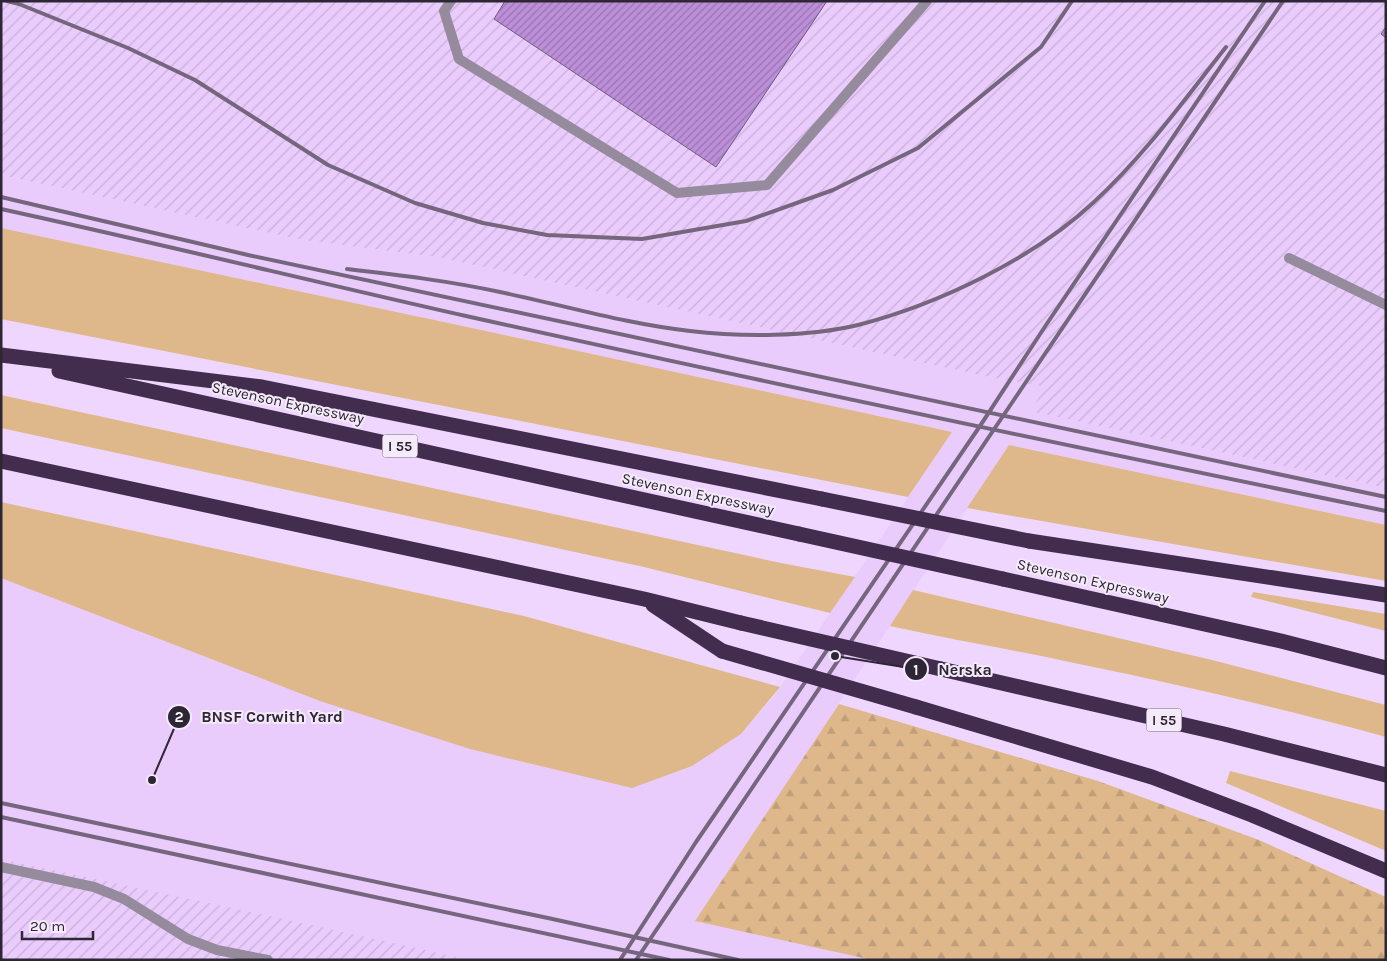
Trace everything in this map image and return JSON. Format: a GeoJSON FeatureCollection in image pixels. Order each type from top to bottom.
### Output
{"type":"FeatureCollection","features":[{"type":"Feature","properties":{"kind":"highway"},"geometry":{"type":"LineString","coordinates":[[1,356],[262,387],[1029,541],[1386,595]]}},
{"type":"Feature","properties":{"kind":"highway","name":"Stevenson Expressway"},"geometry":{"type":"LineString","coordinates":[[1,356],[1281,641],[1386,668]]}},
{"type":"Feature","properties":{"kind":"highway","name":"I 55"},"geometry":{"type":"LineString","coordinates":[[1,461],[644,599],[1224,734],[1386,775]]}},
{"type":"Feature","properties":{"kind":"highway"},"geometry":{"type":"LineString","coordinates":[[644,599],[722,651],[1152,777],[1252,815],[1386,871]]}},
{"type":"Feature","properties":{"kind":"lane"},"geometry":{"type":"LineString","coordinates":[[451,1],[444,11],[459,59],[677,193],[767,185],[927,1]]}},
{"type":"Feature","properties":{"kind":"lane"},"geometry":{"type":"LineString","coordinates":[[1289,258],[1386,305]]}},
{"type":"Feature","properties":{"kind":"lane"},"geometry":{"type":"LineString","coordinates":[[1,867],[94,887],[124,899],[188,939],[216,950],[268,960]]}},
{"type":"Feature","properties":{"kind":"shaded area"},"geometry":{"type":"Polygon","coordinates":[[[1,1],[1386,1],[1386,488],[1030,411],[1046,387],[989,377],[437,257],[303,240],[1,175],[1,1]]]}},
{"type":"Feature","properties":{"kind":"shaded area"},"geometry":{"type":"Polygon","coordinates":[[[1,175],[303,240],[437,257],[989,377],[1047,387],[1031,411],[1386,488],[1386,525],[1009,445],[696,921],[872,960],[470,960],[1,859],[1,578],[692,766],[741,734],[774,696],[952,432],[1,228],[1,175]]]}},
{"type":"Feature","properties":{"kind":"shaded area"},"geometry":{"type":"Polygon","coordinates":[[[1,859],[275,917],[470,960],[1,960],[1,859]]]}},
{"type":"Feature","properties":{"kind":"green space"},"geometry":{"type":"Polygon","coordinates":[[[1,228],[952,432],[908,497],[1,319],[1,228]]]}},
{"type":"Feature","properties":{"kind":"green space"},"geometry":{"type":"Polygon","coordinates":[[[1,395],[781,563],[855,577],[830,613],[644,567],[1,428],[1,395]]]}},
{"type":"Feature","properties":{"kind":"green space"},"geometry":{"type":"Polygon","coordinates":[[[1009,445],[1386,525],[1386,581],[967,508],[1009,445]]]}},
{"type":"Feature","properties":{"kind":"green space"},"geometry":{"type":"Polygon","coordinates":[[[1,502],[524,616],[780,687],[741,734],[692,766],[632,788],[470,749],[320,701],[1,578],[1,502]]]}},
{"type":"Feature","properties":{"kind":"green space"},"geometry":{"type":"Polygon","coordinates":[[[913,590],[1212,660],[1386,705],[1386,737],[1156,680],[890,626],[913,590]]]}},
{"type":"Feature","properties":{"kind":"green space"},"geometry":{"type":"Polygon","coordinates":[[[1253,592],[1386,614],[1386,631],[1251,597],[1253,592]]]}},
{"type":"Feature","properties":{"kind":"green space"},"geometry":{"type":"Polygon","coordinates":[[[839,704],[1098,781],[1259,840],[1386,897],[1386,960],[872,960],[695,921],[839,704]]]}},
{"type":"Feature","properties":{"kind":"green space"},"geometry":{"type":"Polygon","coordinates":[[[1230,771],[1386,811],[1386,851],[1226,783],[1230,771]]]}},
{"type":"Feature","properties":{"kind":"building"},"geometry":{"type":"Polygon","coordinates":[[[505,1],[827,1],[716,167],[494,19],[505,1]]]}},
{"type":"Feature","properties":{"kind":"building"},"geometry":{"type":"Polygon","coordinates":[[[1386,27],[1386,38],[1381,34],[1386,27]]]}},
{"type":"Feature","properties":{"kind":"railway"},"geometry":{"type":"LineString","coordinates":[[7,1],[19,4],[128,48],[195,80],[328,165],[415,203],[483,223],[547,235],[642,239],[746,221],[833,190],[918,148],[1041,47],[1072,1]]}},
{"type":"Feature","properties":{"kind":"railway"},"geometry":{"type":"LineString","coordinates":[[620,960],[696,842],[980,426],[1265,1]]}},
{"type":"Feature","properties":{"kind":"railway"},"geometry":{"type":"LineString","coordinates":[[636,960],[1283,1]]}},
{"type":"Feature","properties":{"kind":"railway"},"geometry":{"type":"LineString","coordinates":[[347,269],[462,285],[618,319],[690,331],[774,335],[818,332],[858,325],[920,305],[984,277],[1043,242],[1070,223],[1130,166],[1226,47]]}},
{"type":"Feature","properties":{"kind":"railway"},"geometry":{"type":"LineString","coordinates":[[1,197],[248,255],[1386,497]]}},
{"type":"Feature","properties":{"kind":"railway"},"geometry":{"type":"LineString","coordinates":[[1,209],[581,341],[1386,511]]}},
{"type":"Feature","properties":{"kind":"railway"},"geometry":{"type":"LineString","coordinates":[[1,803],[738,960]]}},
{"type":"Feature","properties":{"kind":"railway"},"geometry":{"type":"LineString","coordinates":[[1,817],[669,960]]}},
{"type":"Feature","properties":{"kind":"place","name":"Nerska"},"geometry":{"type":"Point","coordinates":[835,656]}},
{"type":"Feature","properties":{"kind":"place","name":"BNSF Corwith Yard"},"geometry":{"type":"Point","coordinates":[152,780]}}]}
